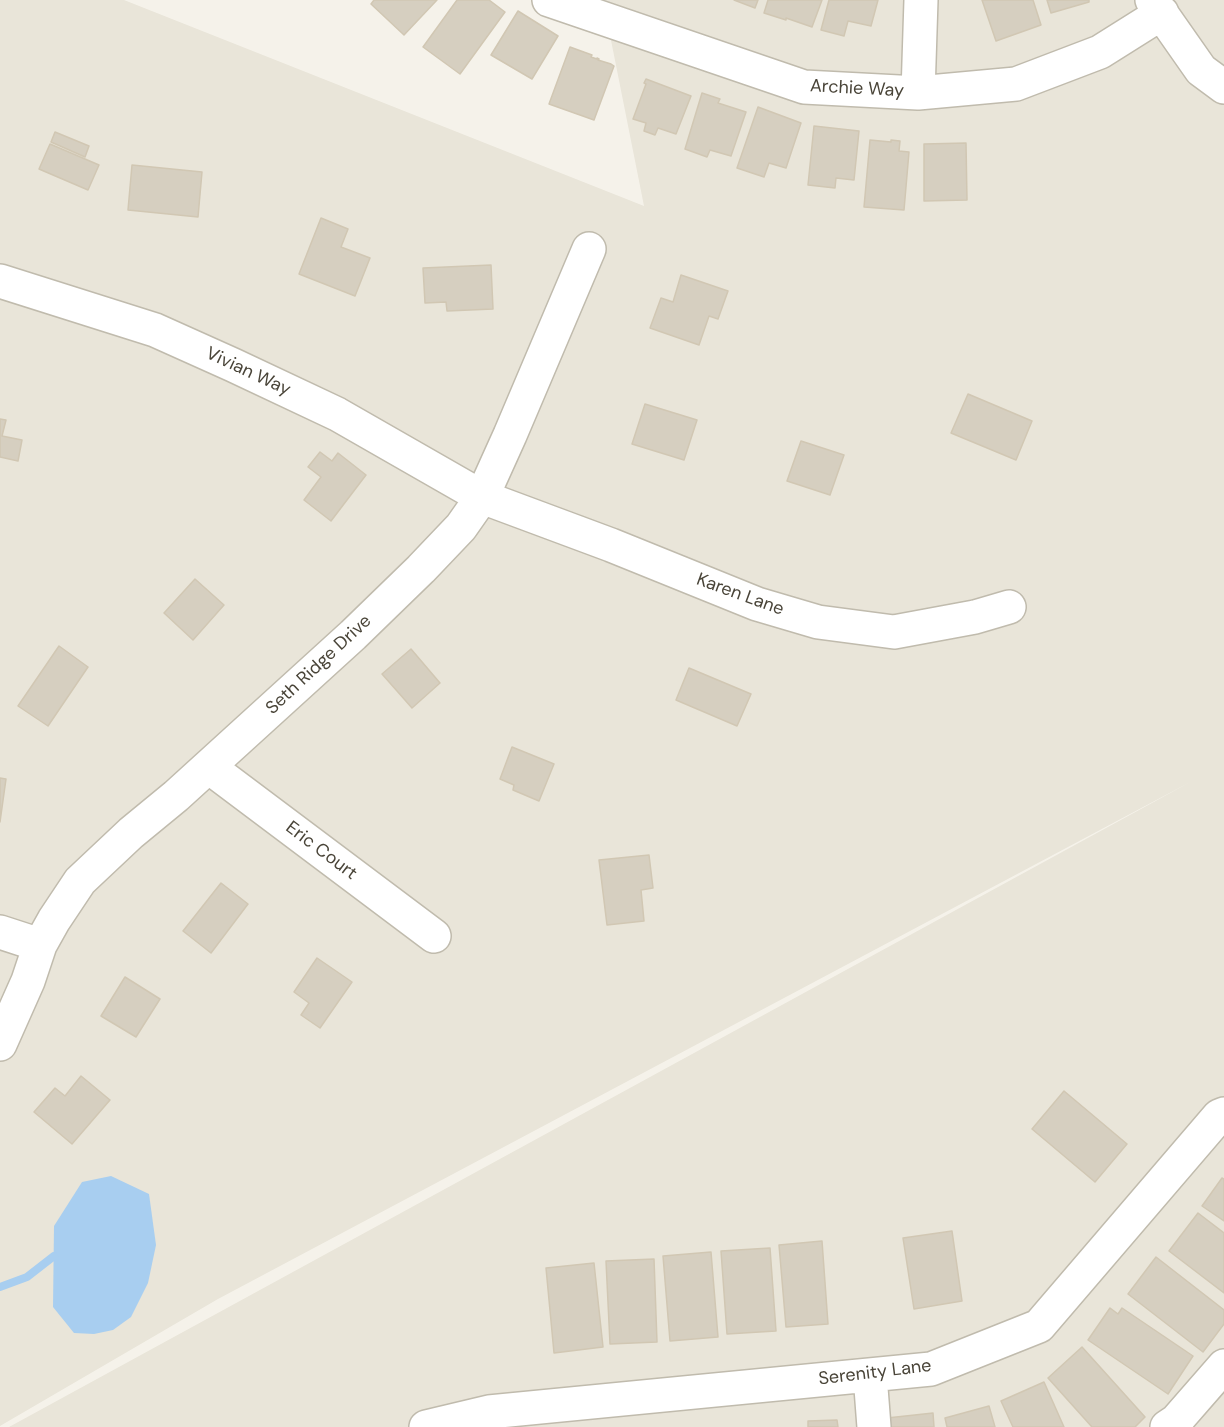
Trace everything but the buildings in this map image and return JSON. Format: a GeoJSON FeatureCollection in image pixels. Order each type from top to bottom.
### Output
{"type":"FeatureCollection","features":[{"type":"Feature","properties":{"kind":"street","name":"Archie Way"},"geometry":{"type":"LineString","coordinates":[[549,0],[804,87],[918,93],[1016,84],[1100,52],[1157,7]]}},
{"type":"Feature","properties":{"kind":"street"},"geometry":{"type":"LineString","coordinates":[[918,93],[921,0]]}},
{"type":"Feature","properties":{"kind":"street"},"geometry":{"type":"LineString","coordinates":[[1157,7],[1201,70],[1224,87]]}},
{"type":"Feature","properties":{"kind":"street","name":"Seth Ridge Drive"},"geometry":{"type":"LineString","coordinates":[[0,1044],[28,981],[40,945],[80,881],[131,833],[209,767],[353,634],[461,527],[482,497],[590,249]]}},
{"type":"Feature","properties":{"kind":"street","name":"Vivian Way"},"geometry":{"type":"LineString","coordinates":[[0,281],[174,338],[337,414],[482,497]]}},
{"type":"Feature","properties":{"kind":"street","name":"Karen Lane"},"geometry":{"type":"LineString","coordinates":[[482,497],[611,545],[757,604],[818,622],[894,632],[975,617],[1009,607]]}},
{"type":"Feature","properties":{"kind":"street","name":"Eric Court"},"geometry":{"type":"LineString","coordinates":[[209,767],[434,936]]}},
{"type":"Feature","properties":{"kind":"street"},"geometry":{"type":"LineString","coordinates":[[0,932],[40,945]]}},
{"type":"Feature","properties":{"kind":"street","name":"Serenity Lane"},"geometry":{"type":"LineString","coordinates":[[426,1427],[489,1412],[930,1369],[1039,1326],[1224,1114]]}},
{"type":"Feature","properties":{"kind":"street"},"geometry":{"type":"LineString","coordinates":[[1167,1427],[1176,1421],[1224,1366]]}},
{"type":"Feature","properties":{"kind":"street"},"geometry":{"type":"LineString","coordinates":[[870,1375],[874,1427]]}},
{"type":"Feature","properties":{"kind":"shaded area"},"geometry":{"type":"Polygon","coordinates":[[[0,0],[124,0],[644,206],[603,0],[1224,0],[1224,1427],[9,1427],[1194,780],[218,1299],[0,1426],[0,0]]]}},
{"type":"Feature","properties":{"kind":"water"},"geometry":{"type":"Polygon","coordinates":[[[111,1176],[149,1194],[156,1245],[148,1283],[131,1317],[113,1330],[94,1334],[74,1333],[53,1307],[54,1226],[82,1182],[111,1176]]]}},
{"type":"Feature","properties":{"kind":"waterway"},"geometry":{"type":"LineString","coordinates":[[0,1287],[27,1277],[54,1256]]}}]}
